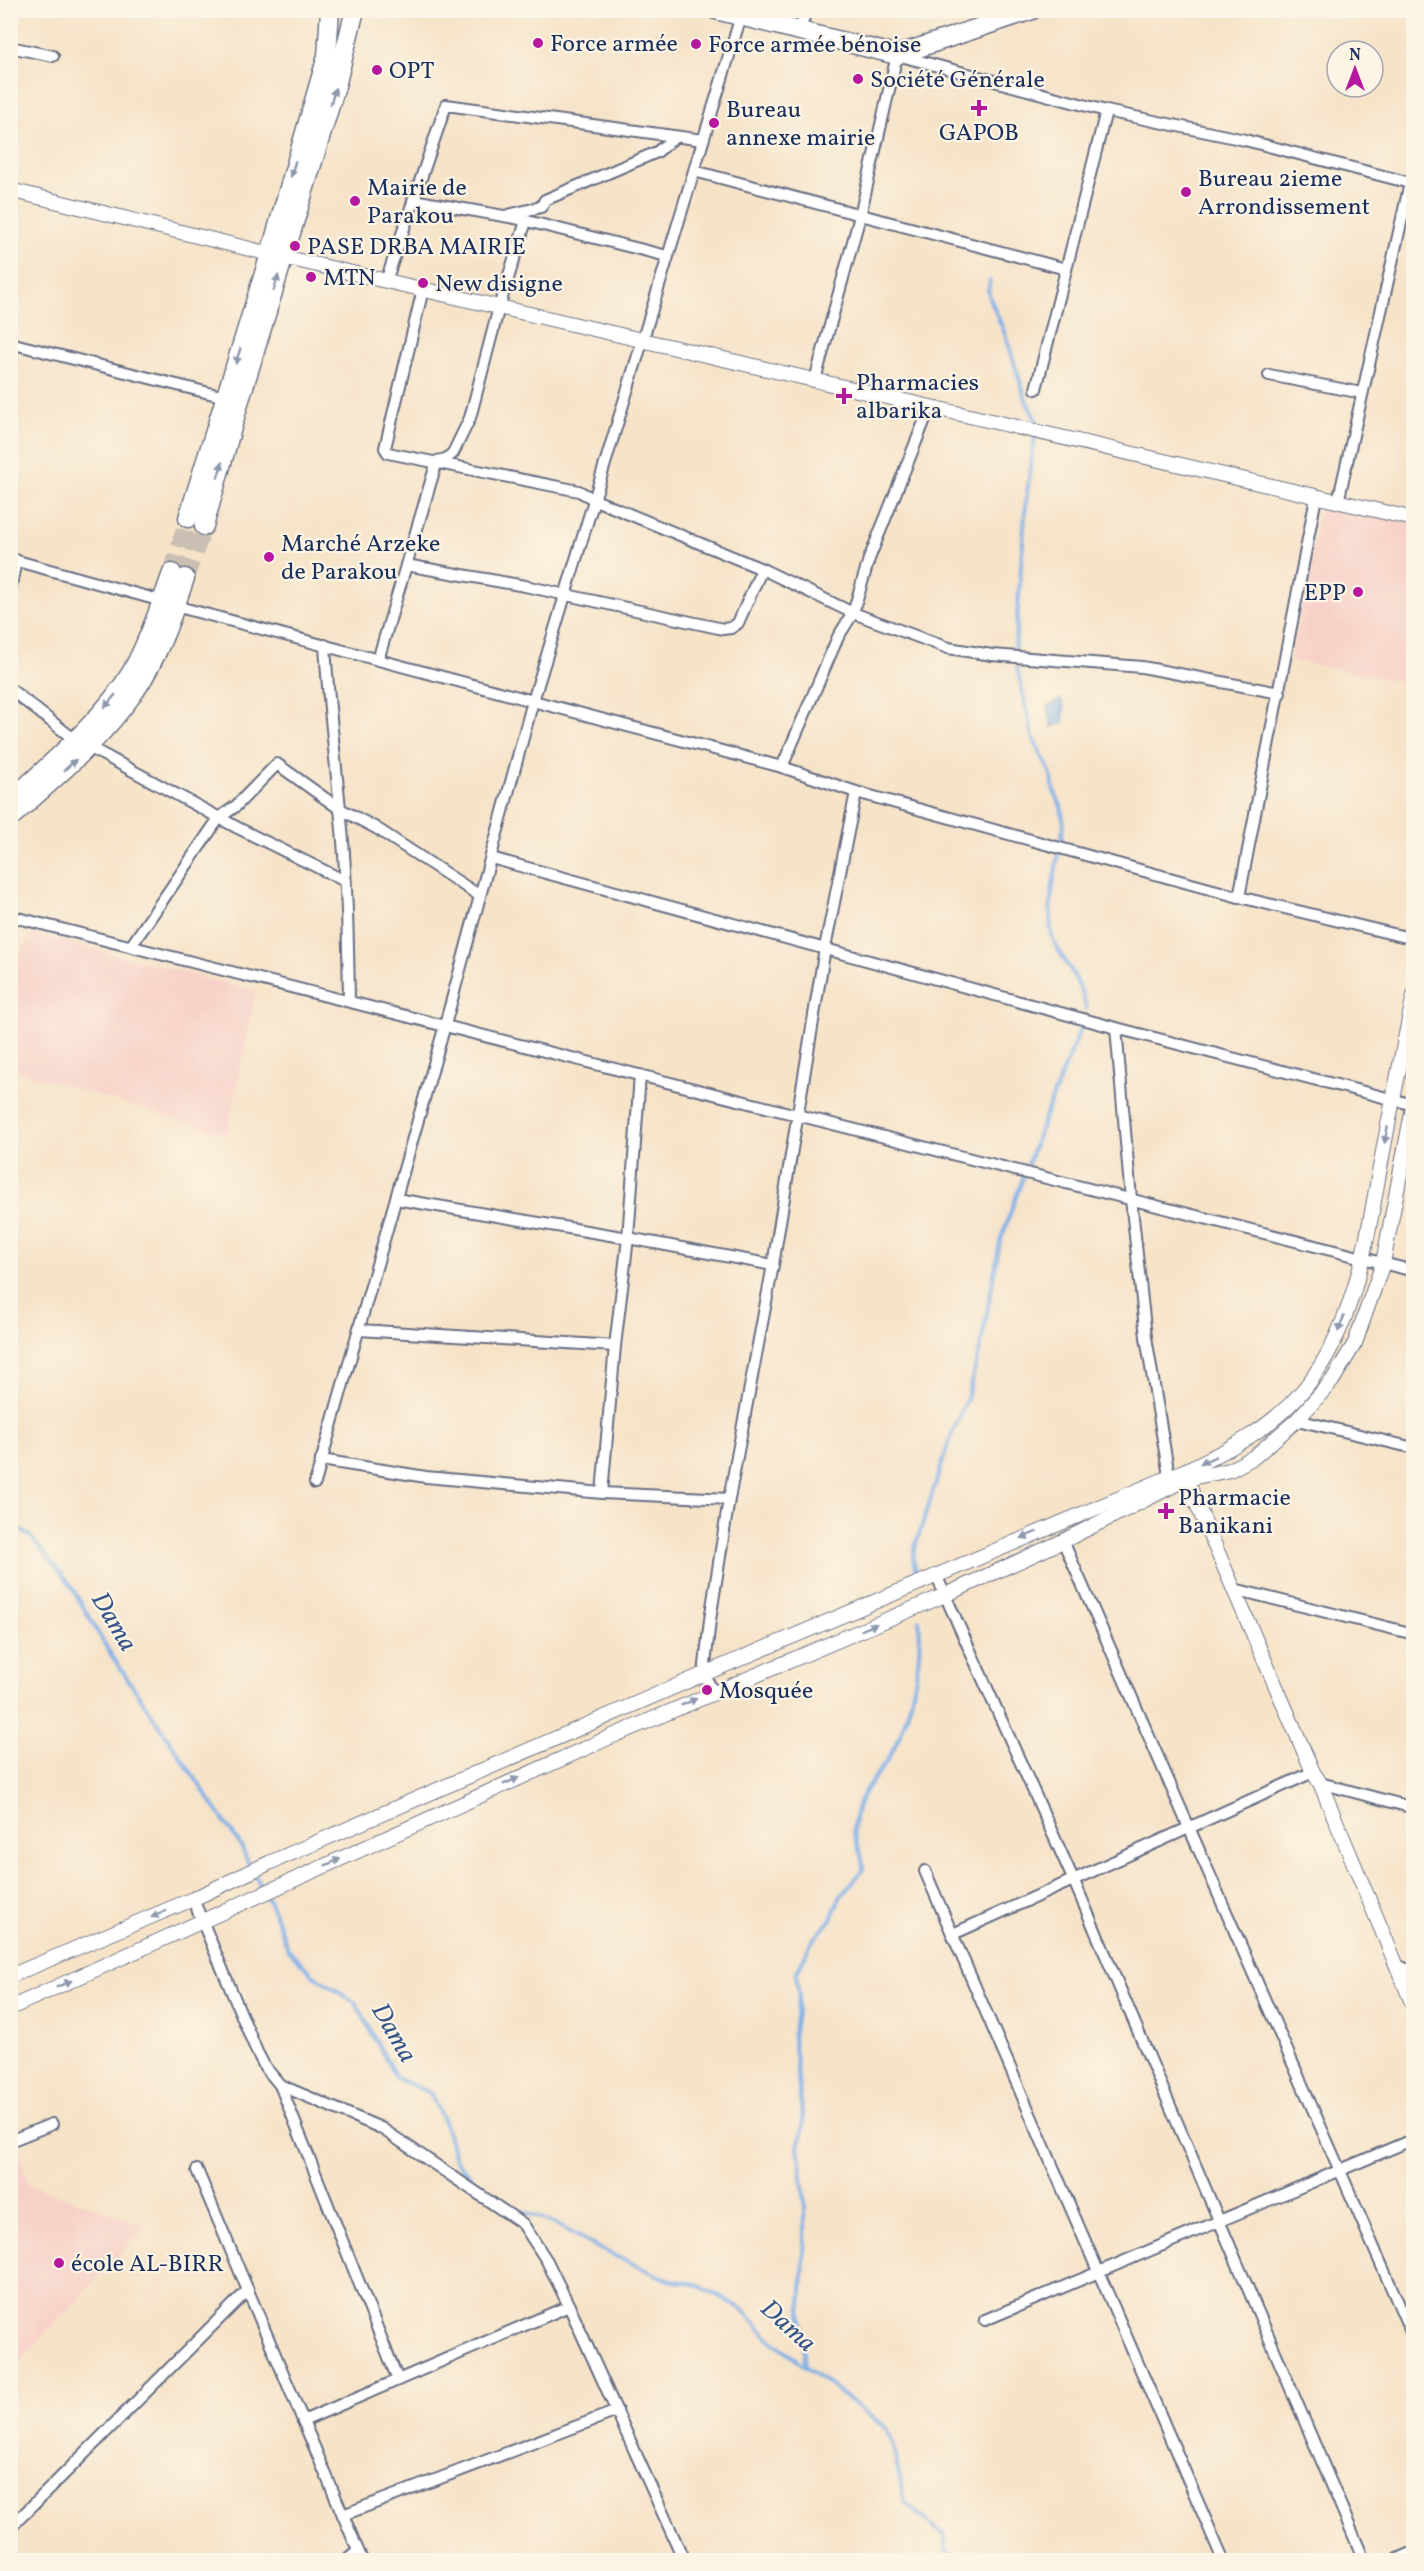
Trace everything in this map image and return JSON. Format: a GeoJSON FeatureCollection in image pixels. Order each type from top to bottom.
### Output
{"type":"FeatureCollection","features":[{"type":"Feature","properties":{"kind":"main road"},"geometry":{"type":"LineString","coordinates":[[330,10],[327,56],[277,255],[196,522],[225,397],[277,255],[336,86],[356,10]]}},
{"type":"Feature","properties":{"kind":"main road"},"geometry":{"type":"LineString","coordinates":[[716,10],[897,55],[1032,10]]}},
{"type":"Feature","properties":{"kind":"main road"},"geometry":{"type":"LineString","coordinates":[[10,818],[82,744],[131,672],[169,603],[179,576]]}},
{"type":"Feature","properties":{"kind":"main road"},"geometry":{"type":"LineString","coordinates":[[10,801],[82,744]]}},
{"type":"Feature","properties":{"kind":"street"},"geometry":{"type":"LineString","coordinates":[[800,31],[806,10]]}},
{"type":"Feature","properties":{"kind":"street"},"geometry":{"type":"LineString","coordinates":[[315,1483],[445,1025],[533,701],[741,16]]}},
{"type":"Feature","properties":{"kind":"street"},"geometry":{"type":"LineString","coordinates":[[10,47],[53,56]]}},
{"type":"Feature","properties":{"kind":"street"},"geometry":{"type":"LineString","coordinates":[[815,381],[860,216],[897,55],[1106,111],[1245,140],[1412,184],[1338,502]]}},
{"type":"Feature","properties":{"kind":"street"},"geometry":{"type":"LineString","coordinates":[[386,281],[447,105],[703,140]]}},
{"type":"Feature","properties":{"kind":"street"},"geometry":{"type":"LineString","coordinates":[[1036,389],[1106,111]]}},
{"type":"Feature","properties":{"kind":"street"},"geometry":{"type":"LineString","coordinates":[[503,216],[541,207],[545,200],[657,152],[675,137]]}},
{"type":"Feature","properties":{"kind":"street"},"geometry":{"type":"LineString","coordinates":[[694,171],[1066,269]]}},
{"type":"Feature","properties":{"kind":"street"},"geometry":{"type":"LineString","coordinates":[[10,190],[423,290],[1413,519]]}},
{"type":"Feature","properties":{"kind":"street"},"geometry":{"type":"LineString","coordinates":[[413,200],[526,221],[668,256]]}},
{"type":"Feature","properties":{"kind":"street"},"geometry":{"type":"LineString","coordinates":[[437,461],[446,459],[453,453],[470,418],[499,307],[526,221]]}},
{"type":"Feature","properties":{"kind":"street"},"geometry":{"type":"LineString","coordinates":[[423,290],[385,448],[388,453],[579,491],[595,500],[762,569],[853,613],[948,648],[1142,667],[1280,693]]}},
{"type":"Feature","properties":{"kind":"street"},"geometry":{"type":"LineString","coordinates":[[10,343],[225,397]]}},
{"type":"Feature","properties":{"kind":"street"},"geometry":{"type":"LineString","coordinates":[[1269,375],[1362,393]]}},
{"type":"Feature","properties":{"kind":"street"},"geometry":{"type":"LineString","coordinates":[[782,767],[838,637],[853,613],[869,559],[930,407]]}},
{"type":"Feature","properties":{"kind":"street"},"geometry":{"type":"LineString","coordinates":[[378,660],[437,461]]}},
{"type":"Feature","properties":{"kind":"street"},"geometry":{"type":"LineString","coordinates":[[1239,897],[1316,497]]}},
{"type":"Feature","properties":{"kind":"street"},"geometry":{"type":"LineString","coordinates":[[10,591],[13,560],[782,767],[856,792],[1239,897],[1413,939]]}},
{"type":"Feature","properties":{"kind":"street"},"geometry":{"type":"LineString","coordinates":[[406,565],[566,594],[723,629],[731,628],[738,623],[762,569]]}},
{"type":"Feature","properties":{"kind":"street"},"geometry":{"type":"LineString","coordinates":[[325,645],[329,714],[340,809],[345,881],[349,1001]]}},
{"type":"Feature","properties":{"kind":"street"},"geometry":{"type":"LineString","coordinates":[[10,689],[82,744],[219,818],[345,881]]}},
{"type":"Feature","properties":{"kind":"street"},"geometry":{"type":"LineString","coordinates":[[131,946],[219,818],[236,806],[277,764],[340,809],[376,828],[480,896]]}},
{"type":"Feature","properties":{"kind":"street"},"geometry":{"type":"LineString","coordinates":[[713,1692],[704,1674],[729,1499],[773,1265],[825,948],[856,792]]}},
{"type":"Feature","properties":{"kind":"street"},"geometry":{"type":"LineString","coordinates":[[10,1976],[194,1899],[269,1863],[704,1674],[1169,1476],[1230,1470],[1254,1457],[1297,1420],[1332,1382],[1355,1343],[1383,1263],[1413,1104],[1116,1028],[490,858]]}},
{"type":"Feature","properties":{"kind":"street"},"geometry":{"type":"LineString","coordinates":[[10,915],[1413,1271]]}},
{"type":"Feature","properties":{"kind":"street"},"geometry":{"type":"LineString","coordinates":[[10,2008],[713,1692],[945,1595],[1063,1541],[1246,1440],[1282,1413],[1305,1389],[1342,1325],[1363,1258],[1413,995]]}},
{"type":"Feature","properties":{"kind":"street"},"geometry":{"type":"LineString","coordinates":[[1116,1028],[1146,1337],[1169,1476]]}},
{"type":"Feature","properties":{"kind":"street"},"geometry":{"type":"LineString","coordinates":[[602,1493],[615,1346],[628,1238],[640,1075]]}},
{"type":"Feature","properties":{"kind":"street"},"geometry":{"type":"LineString","coordinates":[[396,1199],[773,1265]]}},
{"type":"Feature","properties":{"kind":"street"},"geometry":{"type":"LineString","coordinates":[[359,1330],[615,1346]]}},
{"type":"Feature","properties":{"kind":"street"},"geometry":{"type":"LineString","coordinates":[[1297,1420],[1413,1448]]}},
{"type":"Feature","properties":{"kind":"street"},"geometry":{"type":"LineString","coordinates":[[321,1460],[426,1477],[602,1493],[729,1499]]}},
{"type":"Feature","properties":{"kind":"street"},"geometry":{"type":"LineString","coordinates":[[1186,1474],[1413,2007]]}},
{"type":"Feature","properties":{"kind":"street"},"geometry":{"type":"LineString","coordinates":[[1063,1541],[1413,2339]]}},
{"type":"Feature","properties":{"kind":"street"},"geometry":{"type":"LineString","coordinates":[[936,1575],[1074,1881],[1364,2560]]}},
{"type":"Feature","properties":{"kind":"street"},"geometry":{"type":"LineString","coordinates":[[1234,1589],[1413,1634]]}},
{"type":"Feature","properties":{"kind":"street"},"geometry":{"type":"LineString","coordinates":[[953,1934],[1190,1828],[1316,1778],[1413,1808]]}},
{"type":"Feature","properties":{"kind":"street"},"geometry":{"type":"LineString","coordinates":[[925,1871],[1223,2560]]}},
{"type":"Feature","properties":{"kind":"street"},"geometry":{"type":"LineString","coordinates":[[194,1899],[257,2052],[265,2067],[280,2085],[398,2380]]}},
{"type":"Feature","properties":{"kind":"street"},"geometry":{"type":"LineString","coordinates":[[1396,1965],[1413,1972]]}},
{"type":"Feature","properties":{"kind":"street"},"geometry":{"type":"LineString","coordinates":[[280,2085],[381,2128],[523,2224],[547,2261],[684,2560]]}},
{"type":"Feature","properties":{"kind":"street"},"geometry":{"type":"LineString","coordinates":[[10,2142],[52,2124]]}},
{"type":"Feature","properties":{"kind":"street"},"geometry":{"type":"LineString","coordinates":[[985,2320],[1413,2139]]}},
{"type":"Feature","properties":{"kind":"street"},"geometry":{"type":"LineString","coordinates":[[197,2170],[361,2556],[347,2560]]}},
{"type":"Feature","properties":{"kind":"street"},"geometry":{"type":"LineString","coordinates":[[10,2528],[248,2290]]}},
{"type":"Feature","properties":{"kind":"street"},"geometry":{"type":"LineString","coordinates":[[303,2421],[568,2306]]}},
{"type":"Feature","properties":{"kind":"street"},"geometry":{"type":"LineString","coordinates":[[343,2515],[617,2410]]}},
{"type":"Feature","properties":{"kind":"street"},"geometry":{"type":"LineString","coordinates":[[1396,2560],[1413,2552]]}},
{"type":"Feature","properties":{"kind":"shaded area","name":"EPP"},"geometry":{"type":"Polygon","coordinates":[[[1321,504],[1413,523],[1413,684],[1290,660],[1321,504]]]}},
{"type":"Feature","properties":{"kind":"shaded area"},"geometry":{"type":"Polygon","coordinates":[[[31,933],[256,991],[227,1135],[11,1069],[11,964],[21,954],[31,933]]]}},
{"type":"Feature","properties":{"kind":"shaded area"},"geometry":{"type":"Polygon","coordinates":[[[19,2147],[27,2183],[147,2226],[11,2370],[10,2151],[19,2147]]]}},
{"type":"Feature","properties":{"kind":"water"},"geometry":{"type":"Polygon","coordinates":[[[1061,699],[1064,707],[1063,723],[1052,727],[1048,707],[1061,699]]]}},
{"type":"Feature","properties":{"kind":"waterway"},"geometry":{"type":"LineString","coordinates":[[990,281],[988,291],[1005,334],[1026,400],[1037,422],[1026,500],[1015,647]]}},
{"type":"Feature","properties":{"kind":"waterway"},"geometry":{"type":"LineString","coordinates":[[1017,668],[1033,738],[1051,774],[1064,825],[1053,885],[1051,931],[1054,942],[1081,990],[1086,1009]]}},
{"type":"Feature","properties":{"kind":"waterway"},"geometry":{"type":"LineString","coordinates":[[916,1572],[913,1558],[916,1544],[950,1439],[967,1398],[981,1345],[1000,1242],[1045,1116],[1081,1028]]}},
{"type":"Feature","properties":{"kind":"waterway","name":"Dama"},"geometry":{"type":"LineString","coordinates":[[10,1524],[30,1536],[70,1584],[108,1650],[241,1846],[250,1868]]}},
{"type":"Feature","properties":{"kind":"waterway"},"geometry":{"type":"LineString","coordinates":[[805,2367],[801,2307],[805,2203],[798,2146],[803,2121],[793,2038],[799,1998],[796,1974],[812,1941],[831,1919],[840,1897],[863,1870],[853,1833],[856,1813],[865,1791],[894,1748],[908,1712],[919,1655],[919,1620]]}},
{"type":"Feature","properties":{"kind":"waterway","name":"Dama"},"geometry":{"type":"LineString","coordinates":[[254,1874],[272,1907],[288,1949],[312,1974],[356,2003],[396,2078],[430,2093],[445,2124],[455,2159],[479,2186],[506,2205],[556,2224],[600,2249],[668,2280],[696,2284],[741,2308],[772,2341],[886,2428],[893,2446],[905,2503],[945,2536],[946,2550],[959,2560]]}},
{"type":"Feature","properties":{"kind":"tunnel"},"geometry":{"type":"LineString","coordinates":[[172,573],[188,518]]}},
{"type":"Feature","properties":{"kind":"tunnel"},"geometry":{"type":"LineString","coordinates":[[185,578],[204,526]]}},
{"type":"Feature","properties":{"kind":"place","name":"Force armée"},"geometry":{"type":"Point","coordinates":[538,43]}},
{"type":"Feature","properties":{"kind":"place","name":"Force armée bénoise"},"geometry":{"type":"Point","coordinates":[696,44]}},
{"type":"Feature","properties":{"kind":"place","name":"OPT"},"geometry":{"type":"Point","coordinates":[377,70]}},
{"type":"Feature","properties":{"kind":"place","name":"Société Générale"},"geometry":{"type":"Point","coordinates":[858,79]}},
{"type":"Feature","properties":{"kind":"place","name":"GAPOB"},"geometry":{"type":"Point","coordinates":[979,108]}},
{"type":"Feature","properties":{"kind":"place","name":"Bureau annexe mairie"},"geometry":{"type":"Point","coordinates":[714,123]}},
{"type":"Feature","properties":{"kind":"place","name":"Bureau 2ieme Arrondissement"},"geometry":{"type":"Point","coordinates":[1186,192]}},
{"type":"Feature","properties":{"kind":"place","name":"Mairie de Parakou"},"geometry":{"type":"Point","coordinates":[355,201]}},
{"type":"Feature","properties":{"kind":"place","name":"PASE DRBA MAIRIE"},"geometry":{"type":"Point","coordinates":[295,246]}},
{"type":"Feature","properties":{"kind":"place","name":"MTN"},"geometry":{"type":"Point","coordinates":[311,277]}},
{"type":"Feature","properties":{"kind":"place","name":"New disigne"},"geometry":{"type":"Point","coordinates":[423,283]}},
{"type":"Feature","properties":{"kind":"place","name":"Pharmacies albarika"},"geometry":{"type":"Point","coordinates":[844,396]}},
{"type":"Feature","properties":{"kind":"place","name":"Marché Arzeke de Parakou"},"geometry":{"type":"Point","coordinates":[269,557]}},
{"type":"Feature","properties":{"kind":"place","name":"EPP"},"geometry":{"type":"Point","coordinates":[1358,592]}},
{"type":"Feature","properties":{"kind":"place","name":"Pharmacie Banikani"},"geometry":{"type":"Point","coordinates":[1166,1511]}},
{"type":"Feature","properties":{"kind":"place","name":"Mosquée"},"geometry":{"type":"Point","coordinates":[707,1690]}},
{"type":"Feature","properties":{"kind":"place","name":"école AL-BIRR"},"geometry":{"type":"Point","coordinates":[59,2263]}}]}
